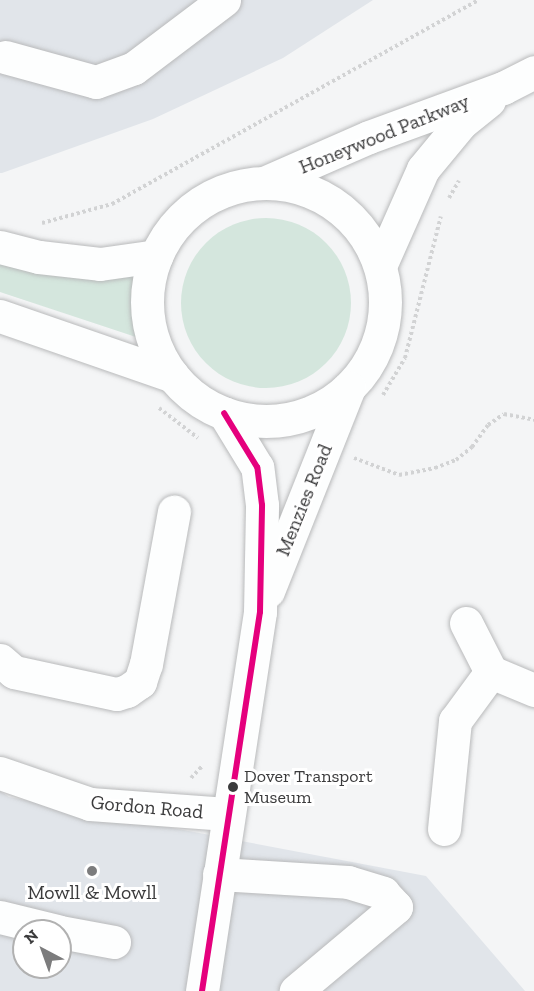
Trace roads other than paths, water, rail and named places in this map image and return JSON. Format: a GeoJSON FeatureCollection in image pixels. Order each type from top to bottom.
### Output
{"type":"FeatureCollection","features":[{"type":"Feature","properties":{"kind":"street"},"geometry":{"type":"LineString","coordinates":[[5,57],[96,82],[134,68],[224,0]]}},
{"type":"Feature","properties":{"kind":"street","name":"Honeywood Parkway"},"geometry":{"type":"LineString","coordinates":[[266,182],[369,136],[503,88],[534,72]]}},
{"type":"Feature","properties":{"kind":"street","name":"Honeywood Parkway"},"geometry":{"type":"LineString","coordinates":[[380,266],[423,169],[460,123],[503,88]]}},
{"type":"Feature","properties":{"kind":"street"},"geometry":{"type":"LineString","coordinates":[[266,182],[296,186],[332,203],[348,215],[368,239],[380,266],[385,299],[381,331],[369,362],[349,387],[322,407],[290,418],[257,421],[224,413],[196,398],[173,376],[156,349],[148,318],[147,286],[156,256],[174,226],[200,202],[231,187],[266,182]]}},
{"type":"Feature","properties":{"kind":"street"},"geometry":{"type":"LineString","coordinates":[[0,247],[39,257],[100,264],[156,256]]}},
{"type":"Feature","properties":{"kind":"street"},"geometry":{"type":"LineString","coordinates":[[0,316],[173,376]]}},
{"type":"Feature","properties":{"kind":"street","name":"Menzies Road"},"geometry":{"type":"LineString","coordinates":[[260,612],[349,387]]}},
{"type":"Feature","properties":{"kind":"street","name":"Menzies Road"},"geometry":{"type":"LineString","coordinates":[[202,991],[227,814],[260,612],[262,505],[257,466],[224,413]]}},
{"type":"Feature","properties":{"kind":"street"},"geometry":{"type":"LineString","coordinates":[[0,660],[14,672],[117,693],[127,691],[140,682],[146,664],[174,512]]}},
{"type":"Feature","properties":{"kind":"street"},"geometry":{"type":"LineString","coordinates":[[466,623],[491,672],[534,690]]}},
{"type":"Feature","properties":{"kind":"street"},"geometry":{"type":"LineString","coordinates":[[444,829],[454,721],[491,672]]}},
{"type":"Feature","properties":{"kind":"street","name":"Gordon Road"},"geometry":{"type":"LineString","coordinates":[[0,773],[90,804],[227,814]]}},
{"type":"Feature","properties":{"kind":"street"},"geometry":{"type":"LineString","coordinates":[[219,874],[348,882],[383,893],[396,907],[296,991]]}},
{"type":"Feature","properties":{"kind":"street"},"geometry":{"type":"LineString","coordinates":[[72,934],[114,942]]}},
{"type":"Feature","properties":{"kind":"place","name":"Dover Transport Museum"},"geometry":{"type":"Point","coordinates":[233,787]}},
{"type":"Feature","properties":{"kind":"place","name":"Mowll & Mowll"},"geometry":{"type":"Point","coordinates":[92,871]}}]}
